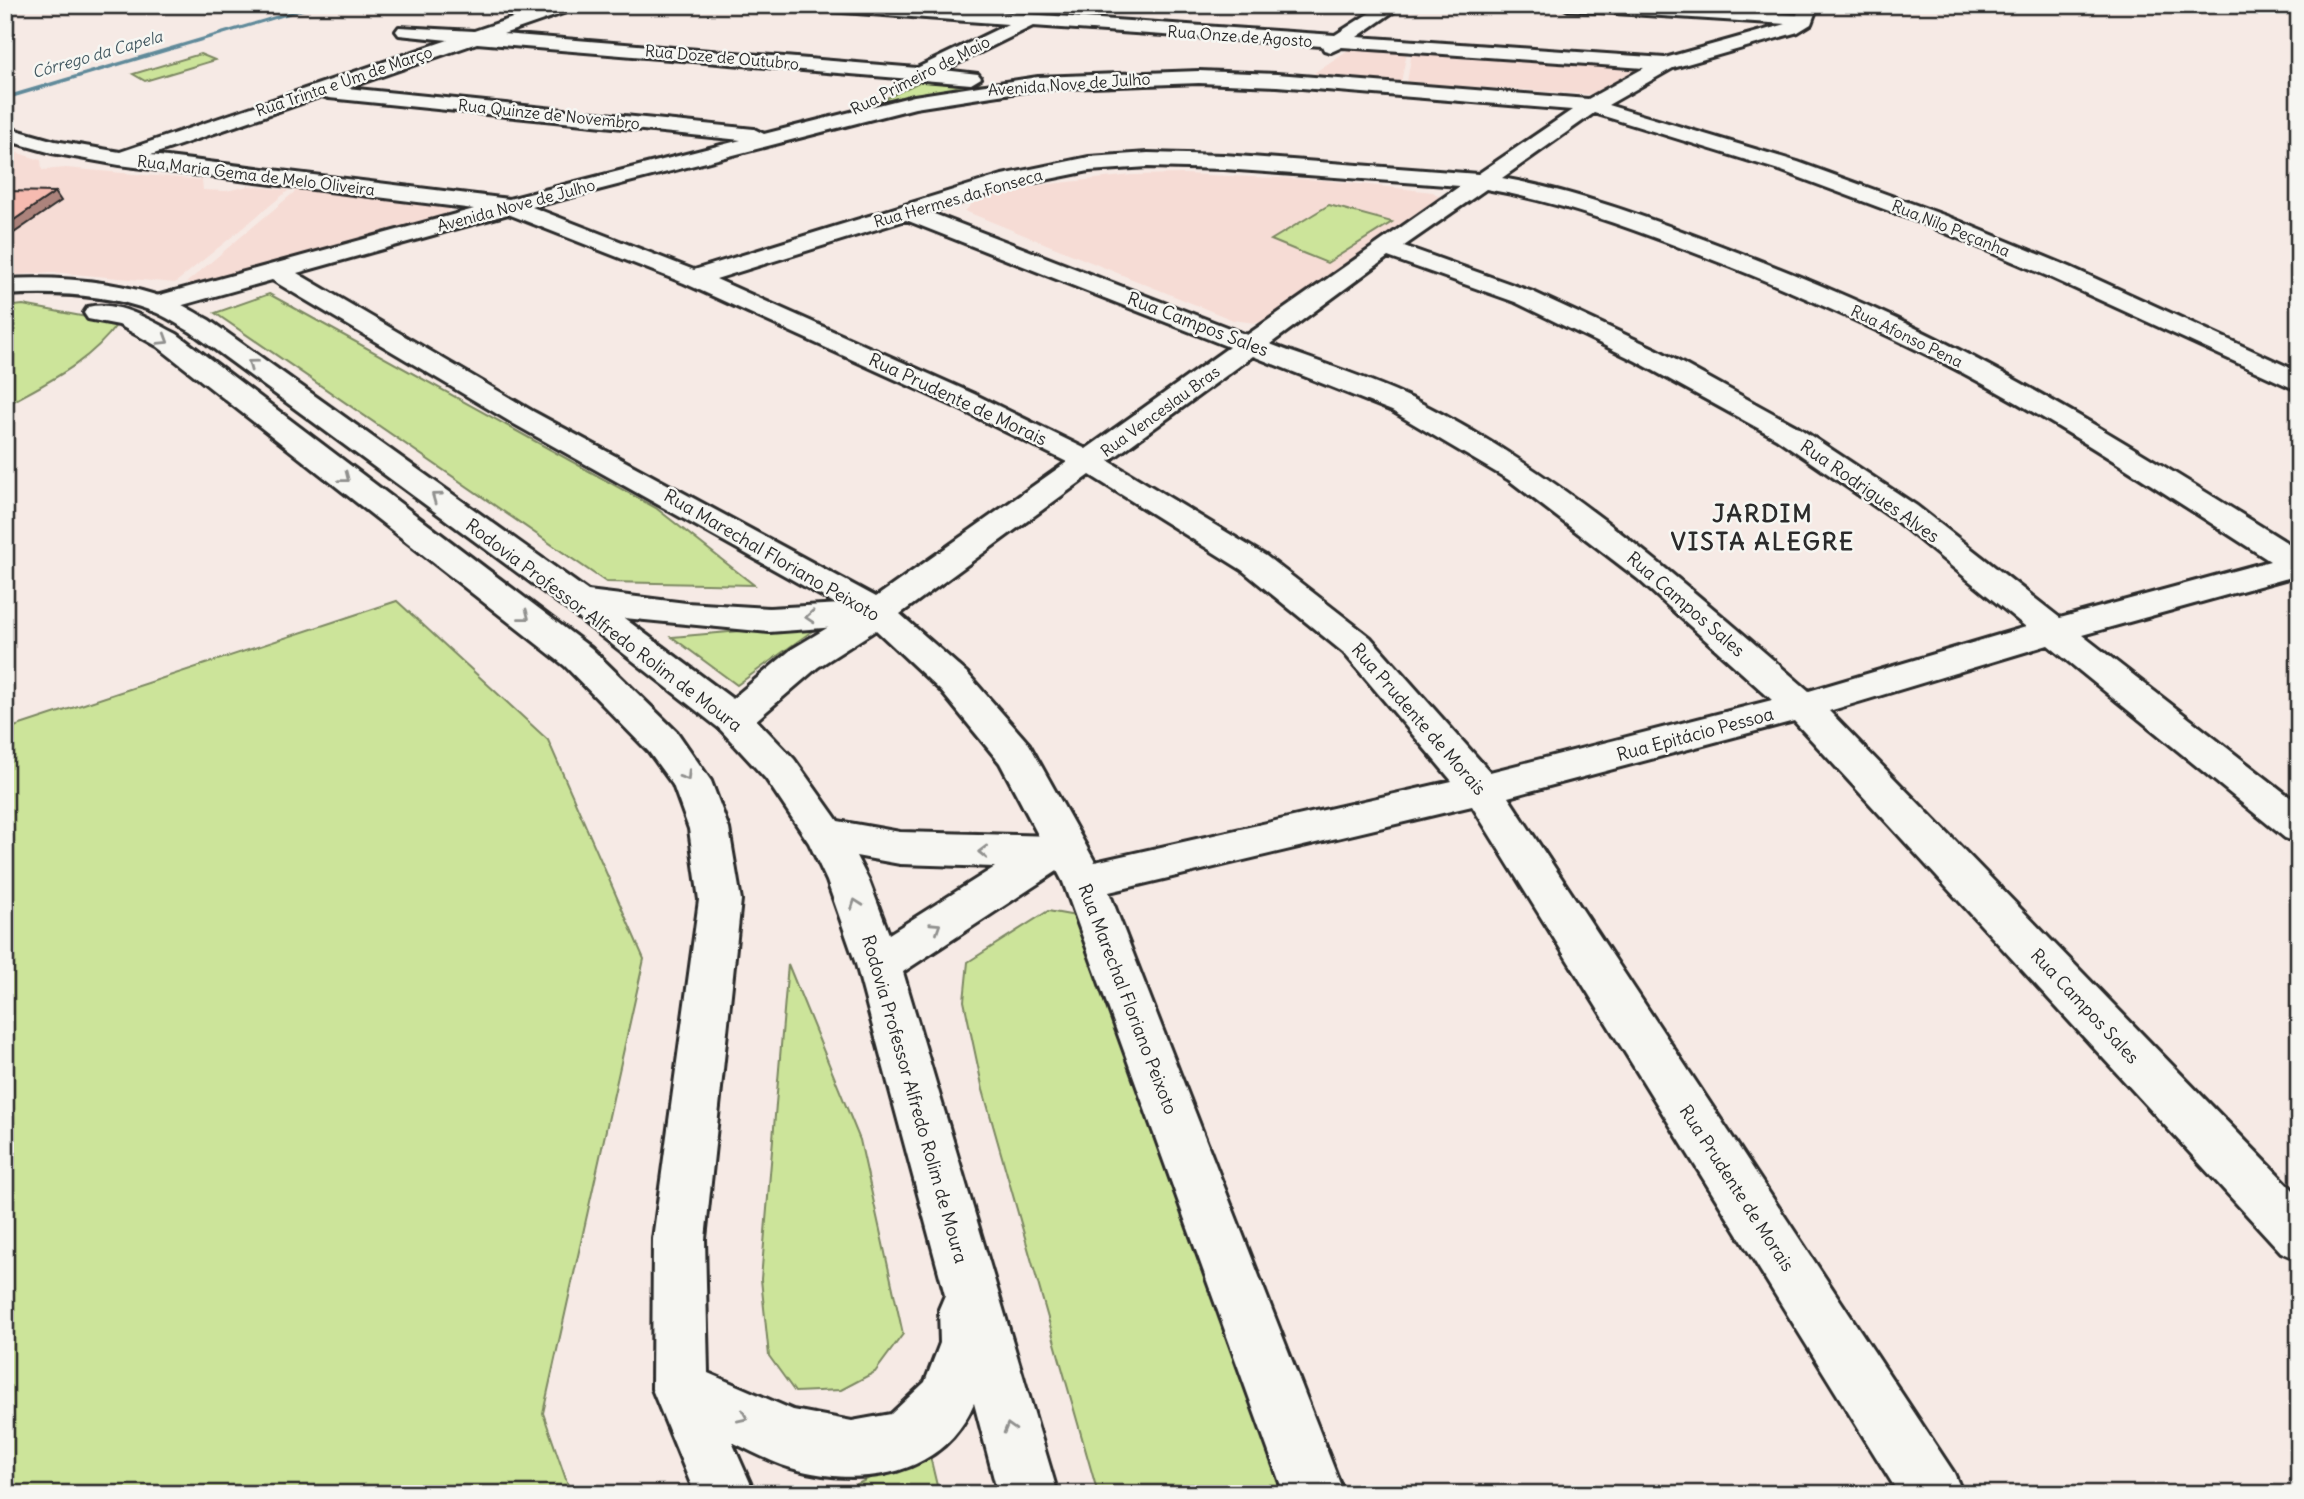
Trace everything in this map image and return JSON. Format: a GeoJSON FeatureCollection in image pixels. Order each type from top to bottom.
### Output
{"type":"FeatureCollection","features":[{"type":"Feature","properties":{"kind":"street","name":"Rua Trinta e Um de Março"},"geometry":{"type":"LineString","coordinates":[[119,159],[569,5]]}},
{"type":"Feature","properties":{"kind":"street","name":"Rua Onze de Agosto"},"geometry":{"type":"LineString","coordinates":[[815,5],[1666,64]]}},
{"type":"Feature","properties":{"kind":"street","name":"Rua Primeiro de Maio"},"geometry":{"type":"LineString","coordinates":[[818,128],[919,74],[1060,5]]}},
{"type":"Feature","properties":{"kind":"street"},"geometry":{"type":"LineString","coordinates":[[1277,80],[1394,5]]}},
{"type":"Feature","properties":{"kind":"street"},"geometry":{"type":"LineString","coordinates":[[1568,5],[1807,12]]}},
{"type":"Feature","properties":{"kind":"street"},"geometry":{"type":"LineString","coordinates":[[1591,106],[1666,64],[1792,28],[1807,12]]}},
{"type":"Feature","properties":{"kind":"street","name":"Rua Doze de Outubro"},"geometry":{"type":"LineString","coordinates":[[405,31],[1038,83]]}},
{"type":"Feature","properties":{"kind":"street","name":"Avenida Nove de Julho"},"geometry":{"type":"LineString","coordinates":[[158,304],[509,206],[914,102],[1038,83],[1199,77],[1277,80],[1591,106]]}},
{"type":"Feature","properties":{"kind":"street","name":"Rua Quinze de Novembro"},"geometry":{"type":"LineString","coordinates":[[317,91],[781,138]]}},
{"type":"Feature","properties":{"kind":"street","name":"Rua Venceslau Bras"},"geometry":{"type":"LineString","coordinates":[[733,719],[805,658],[878,613],[1385,248],[1591,106]]}},
{"type":"Feature","properties":{"kind":"street","name":"Rua Nilo Peçanha"},"geometry":{"type":"LineString","coordinates":[[1591,106],[1819,176],[1963,231],[2132,304],[2299,383]]}},
{"type":"Feature","properties":{"kind":"street","name":"Rua Maria Gema de Melo Oliveira"},"geometry":{"type":"LineString","coordinates":[[5,133],[52,147],[119,159],[509,206]]}},
{"type":"Feature","properties":{"kind":"street","name":"Rua Hermes da Fonseca"},"geometry":{"type":"LineString","coordinates":[[693,278],[1010,180],[1089,164],[1148,160],[1224,162],[1481,181]]}},
{"type":"Feature","properties":{"kind":"street","name":"Rua Afonso Pena"},"geometry":{"type":"LineString","coordinates":[[1481,181],[1533,190],[1653,228],[1801,285],[1951,356],[2123,453],[2299,564]]}},
{"type":"Feature","properties":{"kind":"street","name":"Rua Prudente de Morais"},"geometry":{"type":"LineString","coordinates":[[509,206],[693,278],[964,400],[1090,462],[1254,563],[1357,645],[1482,789],[1933,1494]]}},
{"type":"Feature","properties":{"kind":"street","name":"Rua Campos Sales"},"geometry":{"type":"LineString","coordinates":[[907,212],[1252,344],[1402,405],[1520,472],[1650,571],[1802,706],[2299,1234]]}},
{"type":"Feature","properties":{"kind":"street","name":"Rua Rodrigues Alves"},"geometry":{"type":"LineString","coordinates":[[1385,248],[1524,297],[1646,355],[1786,432],[1906,513],[2299,827]]}},
{"type":"Feature","properties":{"kind":"street","name":"Rua Marechal Floriano Peixoto"},"geometry":{"type":"LineString","coordinates":[[277,272],[524,418],[878,613],[954,682],[1015,754],[1068,860],[1314,1494]]}},
{"type":"Feature","properties":{"kind":"street","name":"Rodovia Professor Alfredo Rolim de Moura"},"geometry":{"type":"LineString","coordinates":[[5,287],[24,285],[94,290],[158,304],[200,326],[579,601],[733,719],[780,769],[825,835],[848,881],[878,964],[1028,1494]]}},
{"type":"Feature","properties":{"kind":"street"},"geometry":{"type":"LineString","coordinates":[[5,302],[28,301],[127,319],[167,340],[578,657],[663,742],[691,781],[709,829],[720,900],[679,1239],[680,1389],[725,1494]]}},
{"type":"Feature","properties":{"kind":"street","name":"Rua Epitácio Pessoa"},"geometry":{"type":"LineString","coordinates":[[1068,860],[1482,789],[1802,706],[2055,631],[2299,564]]}},
{"type":"Feature","properties":{"kind":"street"},"geometry":{"type":"LineString","coordinates":[[579,601],[686,614],[769,620],[878,613]]}},
{"type":"Feature","properties":{"kind":"street"},"geometry":{"type":"LineString","coordinates":[[825,835],[900,848],[1068,860]]}},
{"type":"Feature","properties":{"kind":"street"},"geometry":{"type":"LineString","coordinates":[[878,964],[1068,860]]}},
{"type":"Feature","properties":{"kind":"street"},"geometry":{"type":"LineString","coordinates":[[680,1389],[791,1439],[852,1450],[905,1441],[946,1401],[968,1343],[964,1271]]}},
{"type":"Feature","properties":{"kind":"shaded area"},"geometry":{"type":"Polygon","coordinates":[[[1351,48],[1407,52],[1401,82],[1325,77],[1314,73],[1351,48]]]}},
{"type":"Feature","properties":{"kind":"shaded area"},"geometry":{"type":"Polygon","coordinates":[[[1412,52],[1645,69],[1597,95],[1407,82],[1412,52]]]}},
{"type":"Feature","properties":{"kind":"shaded area"},"geometry":{"type":"Polygon","coordinates":[[[5,149],[41,160],[42,170],[66,168],[202,180],[203,190],[226,191],[249,186],[289,190],[175,283],[51,272],[5,276],[5,149]]]}},
{"type":"Feature","properties":{"kind":"shaded area"},"geometry":{"type":"Polygon","coordinates":[[[1184,174],[1323,180],[1433,192],[1439,196],[1440,203],[1272,320],[1255,323],[1233,320],[965,211],[973,203],[1023,187],[1132,175],[1184,174]]]}},
{"type":"Feature","properties":{"kind":"shaded area"},"geometry":{"type":"Polygon","coordinates":[[[298,189],[451,207],[445,217],[201,285],[186,283],[298,189]]]}},
{"type":"Feature","properties":{"kind":"green space"},"geometry":{"type":"Polygon","coordinates":[[[200,54],[215,60],[145,81],[133,74],[200,54]]]}},
{"type":"Feature","properties":{"kind":"green space"},"geometry":{"type":"Polygon","coordinates":[[[923,80],[992,84],[934,92],[857,113],[923,80]]]}},
{"type":"Feature","properties":{"kind":"green space"},"geometry":{"type":"Polygon","coordinates":[[[1329,205],[1392,222],[1327,263],[1271,240],[1329,205]]]}},
{"type":"Feature","properties":{"kind":"green space"},"geometry":{"type":"Polygon","coordinates":[[[269,294],[656,508],[754,585],[606,582],[215,313],[269,294]]]}},
{"type":"Feature","properties":{"kind":"green space"},"geometry":{"type":"Polygon","coordinates":[[[23,305],[118,323],[81,361],[5,406],[5,307],[23,305]]]}},
{"type":"Feature","properties":{"kind":"green space"},"geometry":{"type":"Polygon","coordinates":[[[397,601],[548,740],[644,959],[543,1413],[571,1494],[5,1494],[5,730],[397,601]]]}},
{"type":"Feature","properties":{"kind":"green space"},"geometry":{"type":"Polygon","coordinates":[[[822,624],[737,685],[672,637],[822,624]]]}},
{"type":"Feature","properties":{"kind":"green space"},"geometry":{"type":"Polygon","coordinates":[[[1048,911],[1092,919],[1308,1494],[1098,1494],[983,1090],[964,1001],[968,962],[1048,911]]]}},
{"type":"Feature","properties":{"kind":"green space"},"geometry":{"type":"Polygon","coordinates":[[[788,964],[860,1140],[903,1334],[875,1372],[841,1390],[795,1392],[769,1356],[761,1279],[788,964]]]}},
{"type":"Feature","properties":{"kind":"green space"},"geometry":{"type":"Polygon","coordinates":[[[928,1448],[939,1494],[838,1494],[928,1448]]]}},
{"type":"Feature","properties":{"kind":"building"},"geometry":{"type":"Polygon","coordinates":[[[5,191],[55,192],[5,226],[5,191]]]}},
{"type":"Feature","properties":{"kind":"waterway","name":"Córrego da Capela"},"geometry":{"type":"LineString","coordinates":[[5,98],[319,5]]}},
{"type":"Feature","properties":{"kind":"district","name":"JARDIM VISTA ALEGRE"},"geometry":{"type":"Point","coordinates":[1763,527]}}]}
